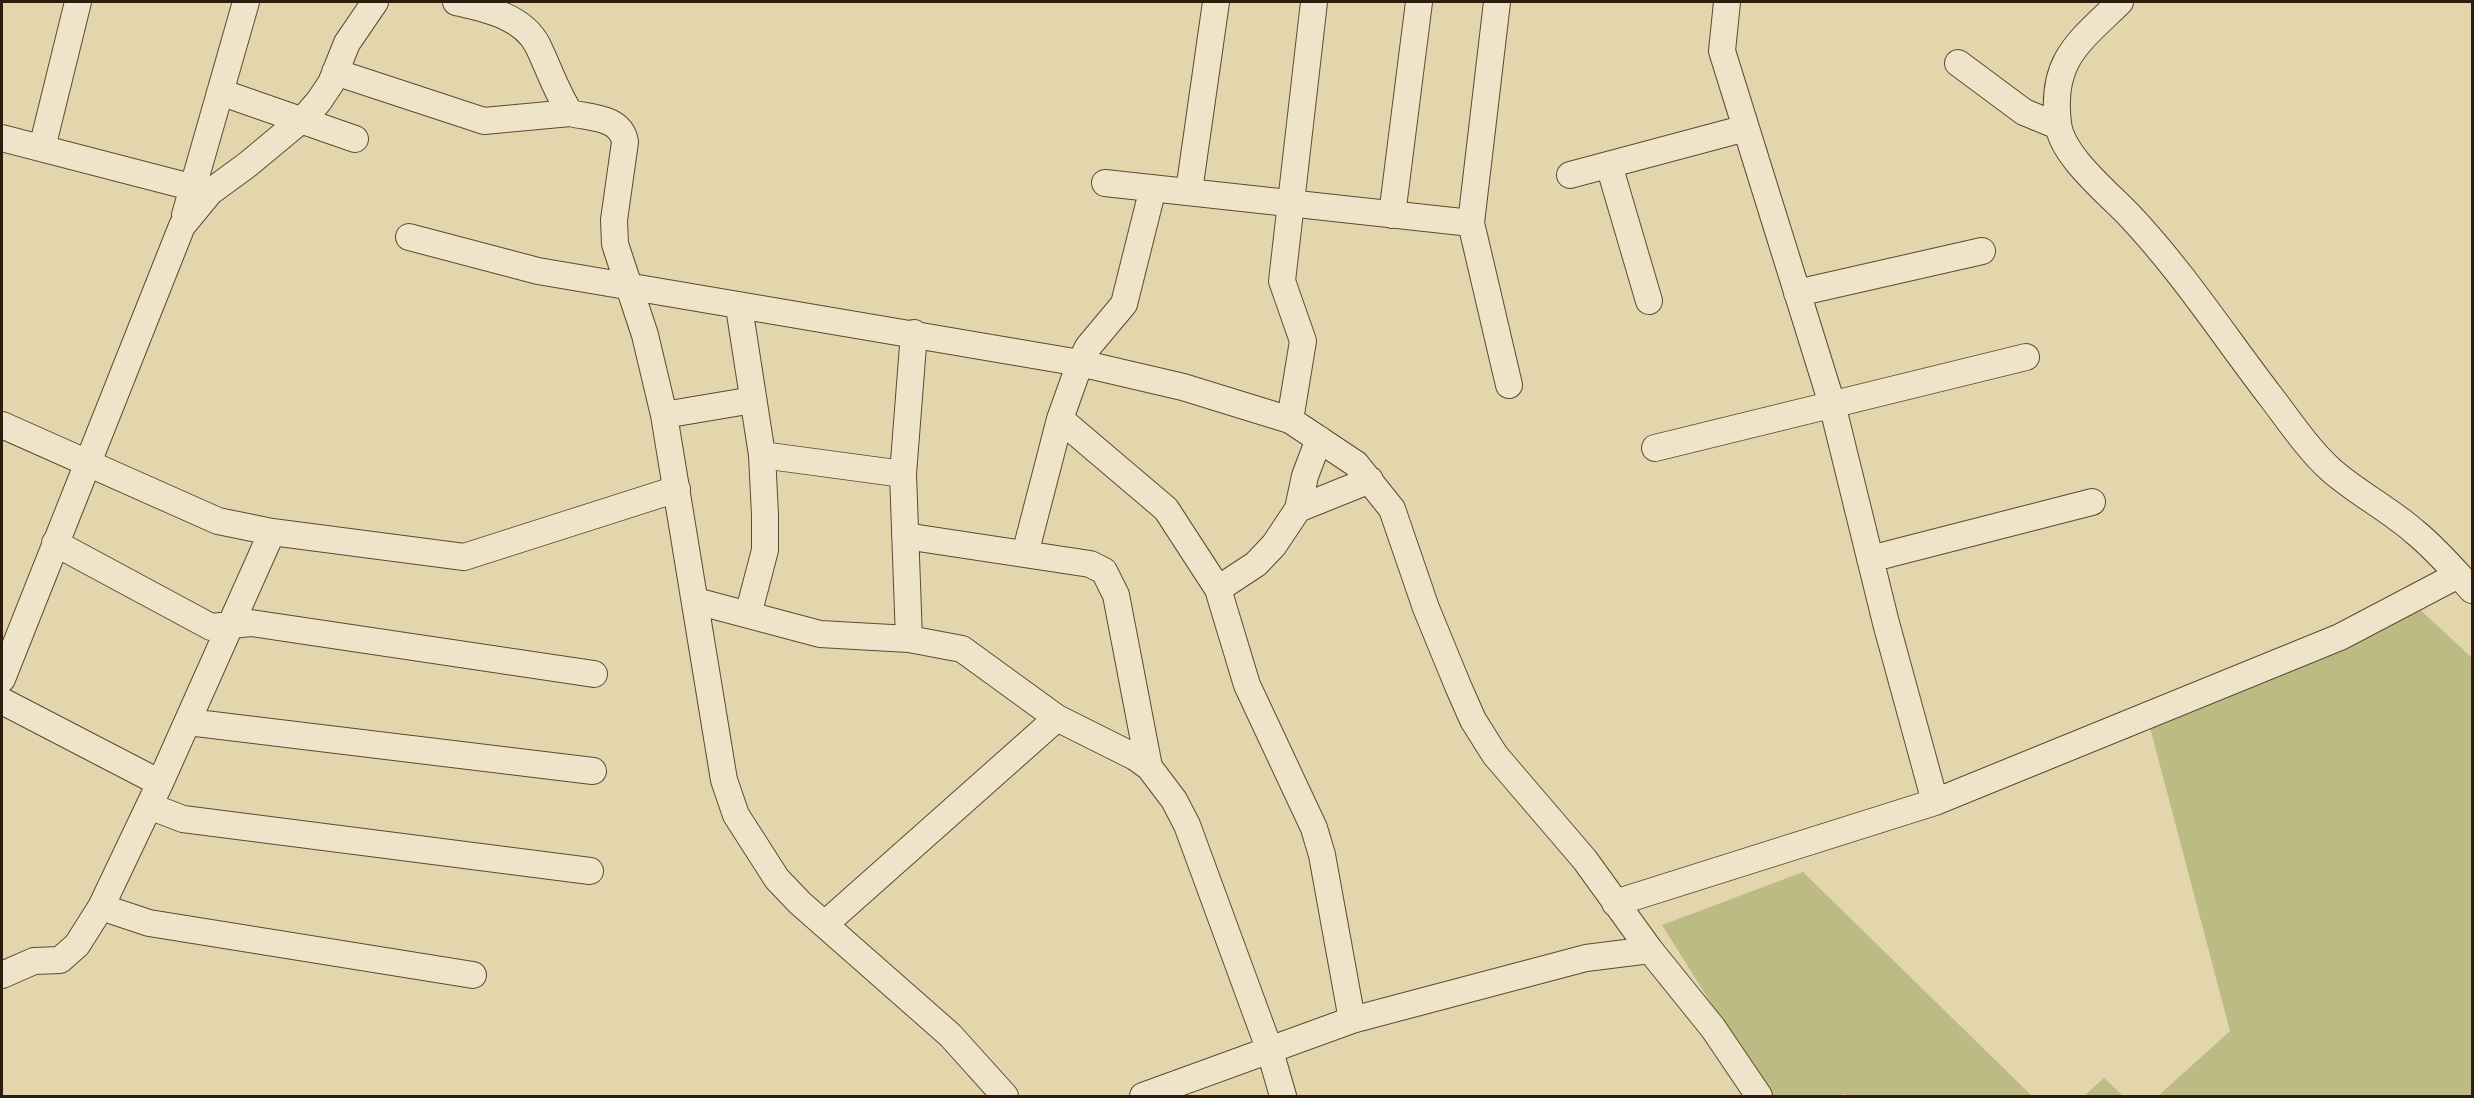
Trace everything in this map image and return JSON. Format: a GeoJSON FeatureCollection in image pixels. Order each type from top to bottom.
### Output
{"type":"FeatureCollection","features":[{"type":"Feature","properties":{"kind":"street"},"geometry":{"type":"LineString","coordinates":[[42,148],[78,2]]}},
{"type":"Feature","properties":{"kind":"street"},"geometry":{"type":"LineString","coordinates":[[2,679],[182,226],[201,190],[220,92],[246,2]]}},
{"type":"Feature","properties":{"kind":"street"},"geometry":{"type":"LineString","coordinates":[[2,138],[201,190],[300,121],[319,101],[351,37],[375,2]]}},
{"type":"Feature","properties":{"kind":"street"},"geometry":{"type":"LineString","coordinates":[[456,2],[494,6],[522,28],[537,44],[552,83],[570,113]]}},
{"type":"Feature","properties":{"kind":"street"},"geometry":{"type":"LineString","coordinates":[[1189,191],[1216,2]]}},
{"type":"Feature","properties":{"kind":"street"},"geometry":{"type":"LineString","coordinates":[[1290,420],[1303,341],[1282,281],[1314,2]]}},
{"type":"Feature","properties":{"kind":"street"},"geometry":{"type":"LineString","coordinates":[[1392,215],[1419,2]]}},
{"type":"Feature","properties":{"kind":"street"},"geometry":{"type":"LineString","coordinates":[[1497,2],[1472,223],[1509,385]]}},
{"type":"Feature","properties":{"kind":"street"},"geometry":{"type":"LineString","coordinates":[[1726,2],[1722,51],[1832,404],[1870,559],[1935,802]]}},
{"type":"Feature","properties":{"kind":"street"},"geometry":{"type":"LineString","coordinates":[[1615,903],[1935,802],[2121,724],[2340,637],[2465,582],[2416,532],[2332,470],[2305,442],[2209,316],[2183,277],[2139,226],[2071,154],[2058,126],[2056,98],[2062,70],[2070,51],[2120,2]]}},
{"type":"Feature","properties":{"kind":"street"},"geometry":{"type":"LineString","coordinates":[[1958,63],[2024,112],[2058,126]]}},
{"type":"Feature","properties":{"kind":"street"},"geometry":{"type":"LineString","coordinates":[[335,72],[483,121],[570,113],[614,123],[624,134],[625,142],[614,220],[615,244],[626,284],[645,335],[664,415],[724,780],[736,815],[777,879],[950,1035],[1005,1096]]}},
{"type":"Feature","properties":{"kind":"street"},"geometry":{"type":"LineString","coordinates":[[220,92],[355,139]]}},
{"type":"Feature","properties":{"kind":"street"},"geometry":{"type":"LineString","coordinates":[[1570,175],[1746,128]]}},
{"type":"Feature","properties":{"kind":"street"},"geometry":{"type":"LineString","coordinates":[[1609,165],[1649,301]]}},
{"type":"Feature","properties":{"kind":"street"},"geometry":{"type":"LineString","coordinates":[[1105,183],[1472,223]]}},
{"type":"Feature","properties":{"kind":"street"},"geometry":{"type":"LineString","coordinates":[[1025,554],[1060,419],[1080,363],[1088,347],[1125,304],[1153,188]]}},
{"type":"Feature","properties":{"kind":"street"},"geometry":{"type":"LineString","coordinates":[[409,237],[538,271],[626,284],[738,307],[914,333],[1080,363],[1183,387],[1290,420],[1356,464],[1392,509],[1426,608],[1473,720],[1501,763],[1585,860],[1650,950],[1713,1028],[1760,1096]]}},
{"type":"Feature","properties":{"kind":"street"},"geometry":{"type":"LineString","coordinates":[[1797,293],[1982,251]]}},
{"type":"Feature","properties":{"kind":"street"},"geometry":{"type":"LineString","coordinates":[[738,307],[762,455],[765,550],[748,615]]}},
{"type":"Feature","properties":{"kind":"street"},"geometry":{"type":"LineString","coordinates":[[909,639],[903,474],[914,333]]}},
{"type":"Feature","properties":{"kind":"street"},"geometry":{"type":"LineString","coordinates":[[1655,448],[2026,357]]}},
{"type":"Feature","properties":{"kind":"street"},"geometry":{"type":"LineString","coordinates":[[664,415],[753,400]]}},
{"type":"Feature","properties":{"kind":"street"},"geometry":{"type":"LineString","coordinates":[[1060,419],[1166,509],[1218,589],[1247,685],[1314,828],[1322,855],[1352,1020]]}},
{"type":"Feature","properties":{"kind":"street"},"geometry":{"type":"LineString","coordinates":[[2,425],[218,521],[272,532],[464,557],[677,489]]}},
{"type":"Feature","properties":{"kind":"street"},"geometry":{"type":"LineString","coordinates":[[1218,589],[1249,568],[1274,545],[1298,509],[1305,476],[1319,439]]}},
{"type":"Feature","properties":{"kind":"street"},"geometry":{"type":"LineString","coordinates":[[762,455],[903,474]]}},
{"type":"Feature","properties":{"kind":"street"},"geometry":{"type":"LineString","coordinates":[[1298,509],[1370,480]]}},
{"type":"Feature","properties":{"kind":"street"},"geometry":{"type":"LineString","coordinates":[[1870,559],[2092,502]]}},
{"type":"Feature","properties":{"kind":"street"},"geometry":{"type":"LineString","coordinates":[[2,975],[34,961],[60,960],[77,945],[101,907],[188,722],[272,532]]}},
{"type":"Feature","properties":{"kind":"street"},"geometry":{"type":"LineString","coordinates":[[905,536],[1098,566],[1110,579],[1116,595],[1149,767]]}},
{"type":"Feature","properties":{"kind":"street"},"geometry":{"type":"LineString","coordinates":[[55,543],[211,627],[251,622],[594,674]]}},
{"type":"Feature","properties":{"kind":"street"},"geometry":{"type":"LineString","coordinates":[[696,601],[820,634],[909,639],[962,649],[1057,718],[1135,757],[1149,767],[1174,800],[1187,825],[1270,1051],[1283,1096]]}},
{"type":"Feature","properties":{"kind":"street"},"geometry":{"type":"LineString","coordinates":[[2,701],[160,783]]}},
{"type":"Feature","properties":{"kind":"street"},"geometry":{"type":"LineString","coordinates":[[825,924],[1057,718]]}},
{"type":"Feature","properties":{"kind":"street"},"geometry":{"type":"LineString","coordinates":[[188,722],[593,771]]}},
{"type":"Feature","properties":{"kind":"street"},"geometry":{"type":"LineString","coordinates":[[149,806],[183,819],[590,871]]}},
{"type":"Feature","properties":{"kind":"street"},"geometry":{"type":"LineString","coordinates":[[101,907],[149,923],[473,975]]}},
{"type":"Feature","properties":{"kind":"street"},"geometry":{"type":"LineString","coordinates":[[1143,1096],[1352,1020],[1586,958],[1650,950]]}},
{"type":"Feature","properties":{"kind":"shaded area"},"geometry":{"type":"Polygon","coordinates":[[[2412,602],[2472,658],[2472,1096],[2158,1096],[2230,1031],[2148,720],[2412,602]]]}},
{"type":"Feature","properties":{"kind":"shaded area"},"geometry":{"type":"Polygon","coordinates":[[[1803,872],[2032,1096],[1846,1096],[1844,1094],[1839,1096],[1769,1096],[1662,925],[1803,872]]]}},
{"type":"Feature","properties":{"kind":"shaded area"},"geometry":{"type":"Polygon","coordinates":[[[2104,1078],[2123,1096],[2084,1096],[2104,1078]]]}}]}
